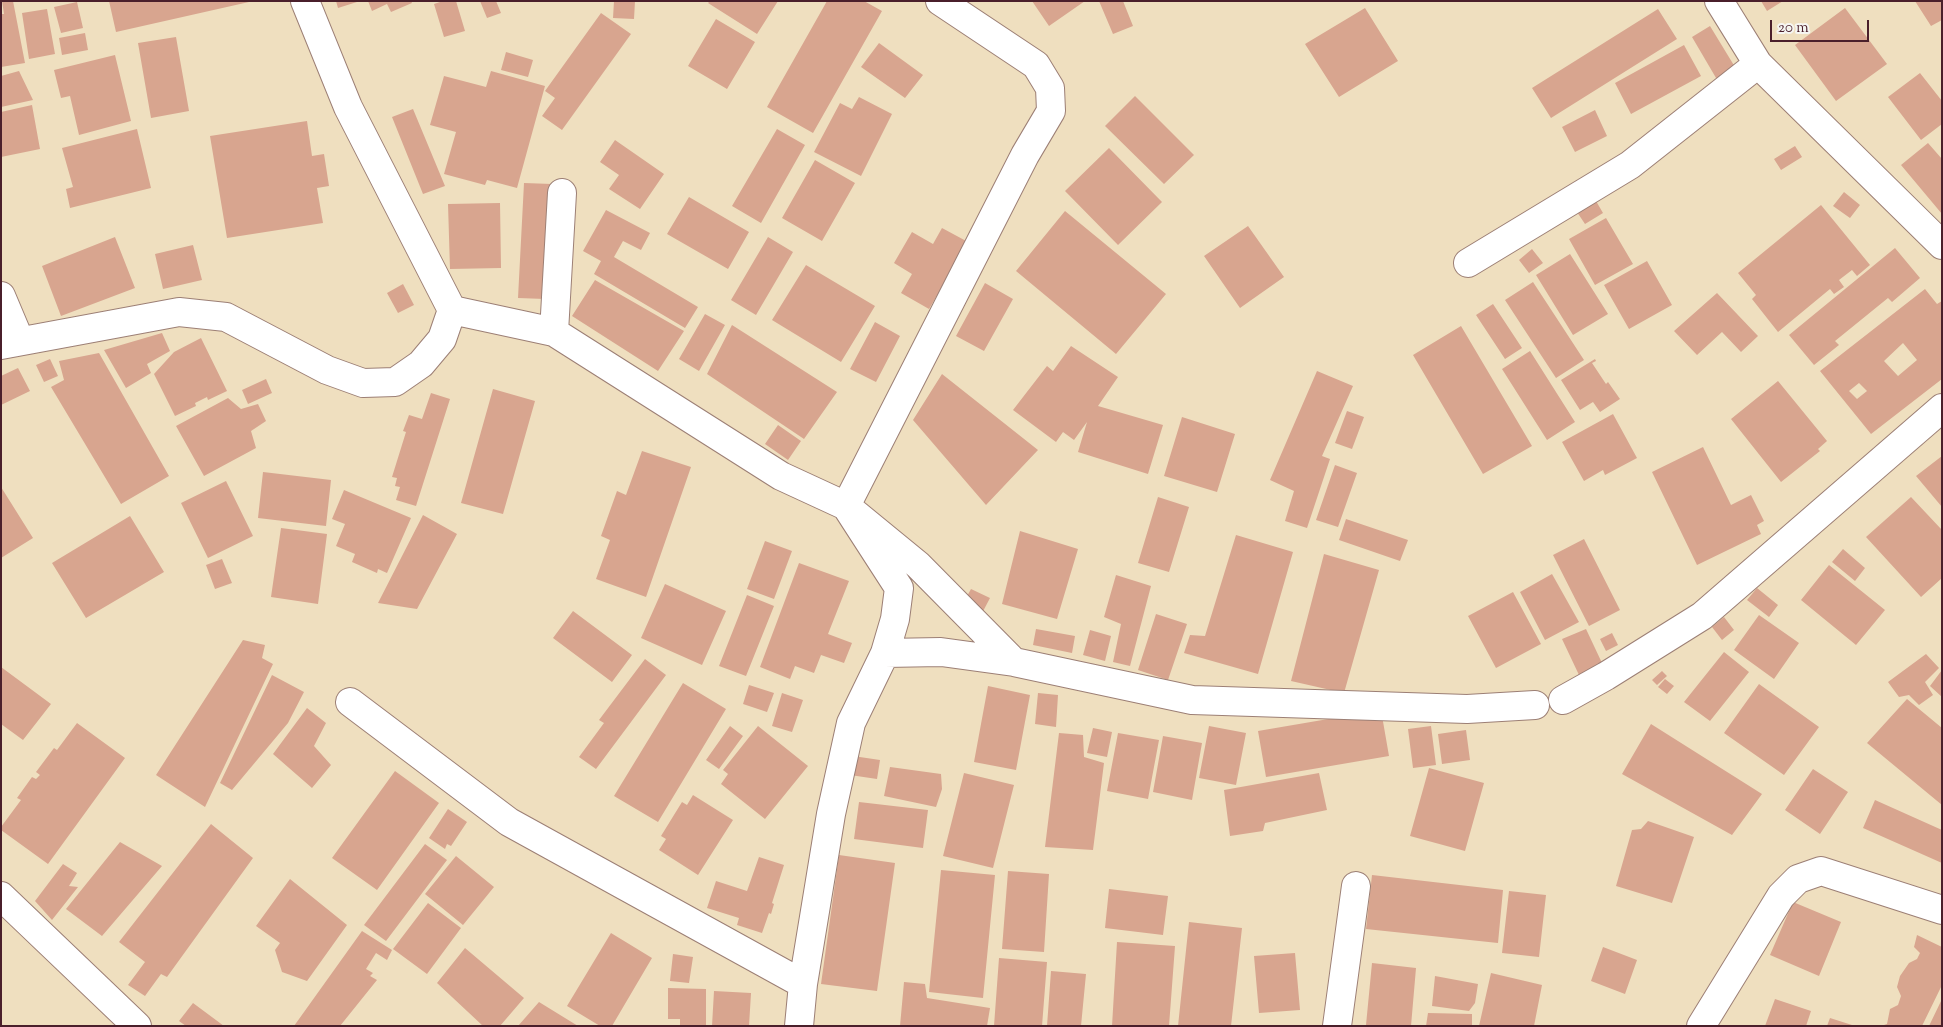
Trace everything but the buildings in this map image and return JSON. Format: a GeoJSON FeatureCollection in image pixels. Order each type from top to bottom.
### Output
{"type":"FeatureCollection","features":[{"type":"Feature","properties":{"kind":"street"},"geometry":{"type":"LineString","coordinates":[[1,296],[11,343],[180,312],[226,317],[327,370],[363,383],[395,382],[421,364],[442,339],[452,310],[348,107],[305,1]]}},
{"type":"Feature","properties":{"kind":"street"},"geometry":{"type":"LineString","coordinates":[[846,506],[1025,155],[1051,111],[1050,88],[1036,65],[940,1]]}},
{"type":"Feature","properties":{"kind":"street"},"geometry":{"type":"LineString","coordinates":[[1720,1],[1758,64],[1942,245]]}},
{"type":"Feature","properties":{"kind":"street"},"geometry":{"type":"LineString","coordinates":[[1468,263],[1630,165],[1758,64]]}},
{"type":"Feature","properties":{"kind":"street"},"geometry":{"type":"LineString","coordinates":[[554,332],[562,193]]}},
{"type":"Feature","properties":{"kind":"street"},"geometry":{"type":"LineString","coordinates":[[452,310],[554,332],[780,476],[846,506],[918,565],[1014,662]]}},
{"type":"Feature","properties":{"kind":"street"},"geometry":{"type":"LineString","coordinates":[[1563,700],[1606,676],[1702,616],[1942,408]]}},
{"type":"Feature","properties":{"kind":"street"},"geometry":{"type":"LineString","coordinates":[[799,1026],[803,984],[831,814],[851,723],[886,653],[895,619],[899,588],[846,506]]}},
{"type":"Feature","properties":{"kind":"street"},"geometry":{"type":"LineString","coordinates":[[886,653],[941,652],[1014,662],[1192,700],[1466,709],[1535,705]]}},
{"type":"Feature","properties":{"kind":"street"},"geometry":{"type":"LineString","coordinates":[[350,702],[509,822],[803,984]]}},
{"type":"Feature","properties":{"kind":"street"},"geometry":{"type":"LineString","coordinates":[[1701,1026],[1781,896],[1798,879],[1821,871],[1942,910]]}},
{"type":"Feature","properties":{"kind":"street"},"geometry":{"type":"LineString","coordinates":[[1337,1026],[1356,886]]}},
{"type":"Feature","properties":{"kind":"street"},"geometry":{"type":"LineString","coordinates":[[1,896],[137,1026]]}}]}
